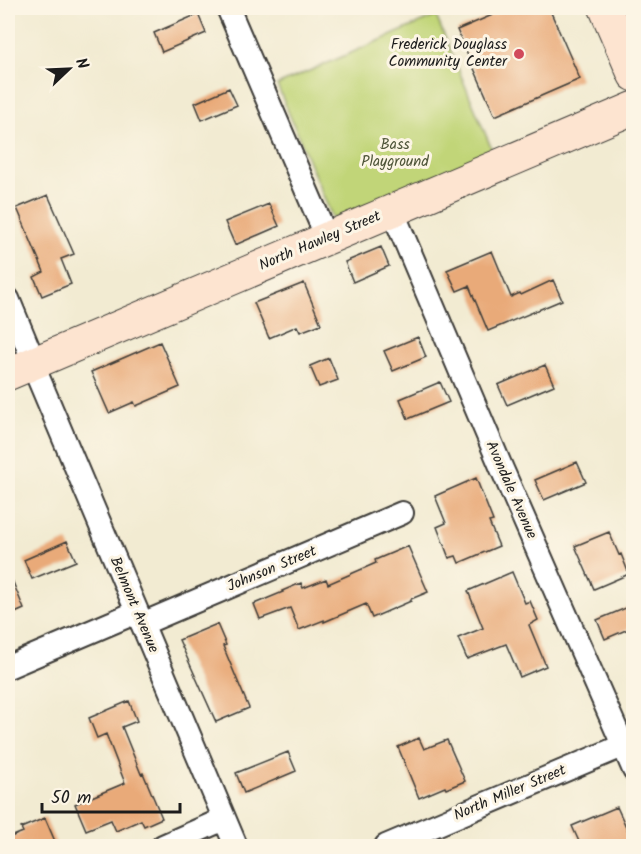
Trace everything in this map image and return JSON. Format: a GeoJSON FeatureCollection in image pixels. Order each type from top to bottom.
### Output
{"type":"FeatureCollection","features":[{"type":"Feature","properties":{"kind":"street"},"geometry":{"type":"LineString","coordinates":[[228,8],[327,238]]}},
{"type":"Feature","properties":{"kind":"street"},"geometry":{"type":"LineString","coordinates":[[604,8],[633,75]]}},
{"type":"Feature","properties":{"kind":"street","name":"North Hawley Street"},"geometry":{"type":"LineString","coordinates":[[25,366],[633,108]]}},
{"type":"Feature","properties":{"kind":"street","name":"Avondale Avenue"},"geometry":{"type":"LineString","coordinates":[[392,210],[502,469],[628,743],[633,770]]}},
{"type":"Feature","properties":{"kind":"street","name":"Belmont Avenue"},"geometry":{"type":"LineString","coordinates":[[8,299],[25,366],[139,618],[236,846]]}},
{"type":"Feature","properties":{"kind":"street","name":"Johnson Street"},"geometry":{"type":"LineString","coordinates":[[8,667],[139,618],[402,513]]}},
{"type":"Feature","properties":{"kind":"street","name":"North Miller Street"},"geometry":{"type":"LineString","coordinates":[[386,846],[628,743]]}},
{"type":"Feature","properties":{"kind":"street"},"geometry":{"type":"LineString","coordinates":[[163,846],[225,819]]}},
{"type":"Feature","properties":{"kind":"green space","name":"Bass Playground"},"geometry":{"type":"Polygon","coordinates":[[[436,16],[493,152],[333,219],[277,85],[436,16]]]}},
{"type":"Feature","properties":{"kind":"building","name":"Frederick Douglass Community Center"},"geometry":{"type":"Polygon","coordinates":[[[509,8],[549,8],[580,79],[495,116],[457,30],[509,8]]]}},
{"type":"Feature","properties":{"kind":"building"},"geometry":{"type":"Polygon","coordinates":[[[198,14],[206,33],[162,52],[154,33],[198,14]]]}},
{"type":"Feature","properties":{"kind":"building"},"geometry":{"type":"Polygon","coordinates":[[[229,88],[237,105],[202,120],[195,103],[229,88]]]}},
{"type":"Feature","properties":{"kind":"building"},"geometry":{"type":"Polygon","coordinates":[[[48,195],[74,254],[61,259],[71,284],[42,296],[34,277],[44,272],[17,208],[48,195]]]}},
{"type":"Feature","properties":{"kind":"building"},"geometry":{"type":"Polygon","coordinates":[[[269,204],[279,226],[235,245],[225,222],[269,204]]]}},
{"type":"Feature","properties":{"kind":"building"},"geometry":{"type":"Polygon","coordinates":[[[381,247],[389,266],[353,282],[345,262],[381,247]]]}},
{"type":"Feature","properties":{"kind":"building"},"geometry":{"type":"Polygon","coordinates":[[[492,251],[511,297],[520,293],[521,295],[553,280],[562,300],[488,331],[469,286],[457,291],[447,270],[492,251]]]}},
{"type":"Feature","properties":{"kind":"building"},"geometry":{"type":"Polygon","coordinates":[[[304,283],[321,324],[300,332],[297,326],[269,338],[254,303],[304,283]]]}},
{"type":"Feature","properties":{"kind":"building"},"geometry":{"type":"Polygon","coordinates":[[[418,337],[426,357],[393,371],[384,351],[418,337]]]}},
{"type":"Feature","properties":{"kind":"building"},"geometry":{"type":"Polygon","coordinates":[[[160,342],[180,387],[136,406],[134,402],[109,413],[91,372],[160,342]]]}},
{"type":"Feature","properties":{"kind":"building"},"geometry":{"type":"Polygon","coordinates":[[[329,358],[338,380],[319,387],[310,366],[329,358]]]}},
{"type":"Feature","properties":{"kind":"building"},"geometry":{"type":"Polygon","coordinates":[[[545,365],[554,385],[507,405],[498,385],[545,365]]]}},
{"type":"Feature","properties":{"kind":"building"},"geometry":{"type":"Polygon","coordinates":[[[440,382],[449,402],[408,419],[400,399],[440,382]]]}},
{"type":"Feature","properties":{"kind":"building"},"geometry":{"type":"Polygon","coordinates":[[[577,462],[586,482],[544,500],[535,480],[577,462]]]}},
{"type":"Feature","properties":{"kind":"building"},"geometry":{"type":"Polygon","coordinates":[[[476,478],[493,521],[489,522],[499,546],[459,563],[456,556],[449,558],[437,527],[446,523],[435,496],[476,478]]]}},
{"type":"Feature","properties":{"kind":"building"},"geometry":{"type":"Polygon","coordinates":[[[609,532],[629,574],[594,589],[575,546],[609,532]]]}},
{"type":"Feature","properties":{"kind":"building"},"geometry":{"type":"Polygon","coordinates":[[[67,541],[76,561],[32,579],[24,560],[67,541]]]}},
{"type":"Feature","properties":{"kind":"building"},"geometry":{"type":"Polygon","coordinates":[[[408,546],[428,592],[411,601],[372,618],[366,604],[299,630],[290,608],[260,619],[254,604],[301,583],[303,588],[326,579],[328,584],[408,546]]]}},
{"type":"Feature","properties":{"kind":"building"},"geometry":{"type":"Polygon","coordinates":[[[8,570],[24,609],[8,616],[8,570]]]}},
{"type":"Feature","properties":{"kind":"building"},"geometry":{"type":"Polygon","coordinates":[[[512,572],[525,603],[530,601],[538,620],[529,625],[546,666],[520,677],[506,644],[467,659],[458,638],[483,628],[468,591],[512,572]]]}},
{"type":"Feature","properties":{"kind":"building"},"geometry":{"type":"Polygon","coordinates":[[[633,605],[633,627],[605,639],[597,620],[633,605]]]}},
{"type":"Feature","properties":{"kind":"building"},"geometry":{"type":"Polygon","coordinates":[[[217,624],[226,645],[223,646],[249,708],[216,722],[179,640],[217,624]]]}},
{"type":"Feature","properties":{"kind":"building"},"geometry":{"type":"Polygon","coordinates":[[[129,701],[137,721],[122,727],[162,818],[144,826],[141,820],[116,831],[111,820],[86,830],[75,804],[125,783],[106,734],[97,738],[89,718],[129,701]]]}},
{"type":"Feature","properties":{"kind":"building"},"geometry":{"type":"Polygon","coordinates":[[[419,738],[424,749],[447,740],[465,781],[419,798],[398,747],[419,738]]]}},
{"type":"Feature","properties":{"kind":"building"},"geometry":{"type":"Polygon","coordinates":[[[288,752],[296,771],[244,793],[236,773],[288,752]]]}},
{"type":"Feature","properties":{"kind":"building"},"geometry":{"type":"Polygon","coordinates":[[[617,807],[628,831],[633,829],[633,846],[581,846],[572,826],[617,807]]]}},
{"type":"Feature","properties":{"kind":"building"},"geometry":{"type":"Polygon","coordinates":[[[45,818],[57,846],[8,846],[8,838],[23,832],[21,828],[45,818]]]}},
{"type":"Feature","properties":{"kind":"place","name":"Frederick Douglass Community Center"},"geometry":{"type":"Point","coordinates":[519,54]}}]}
